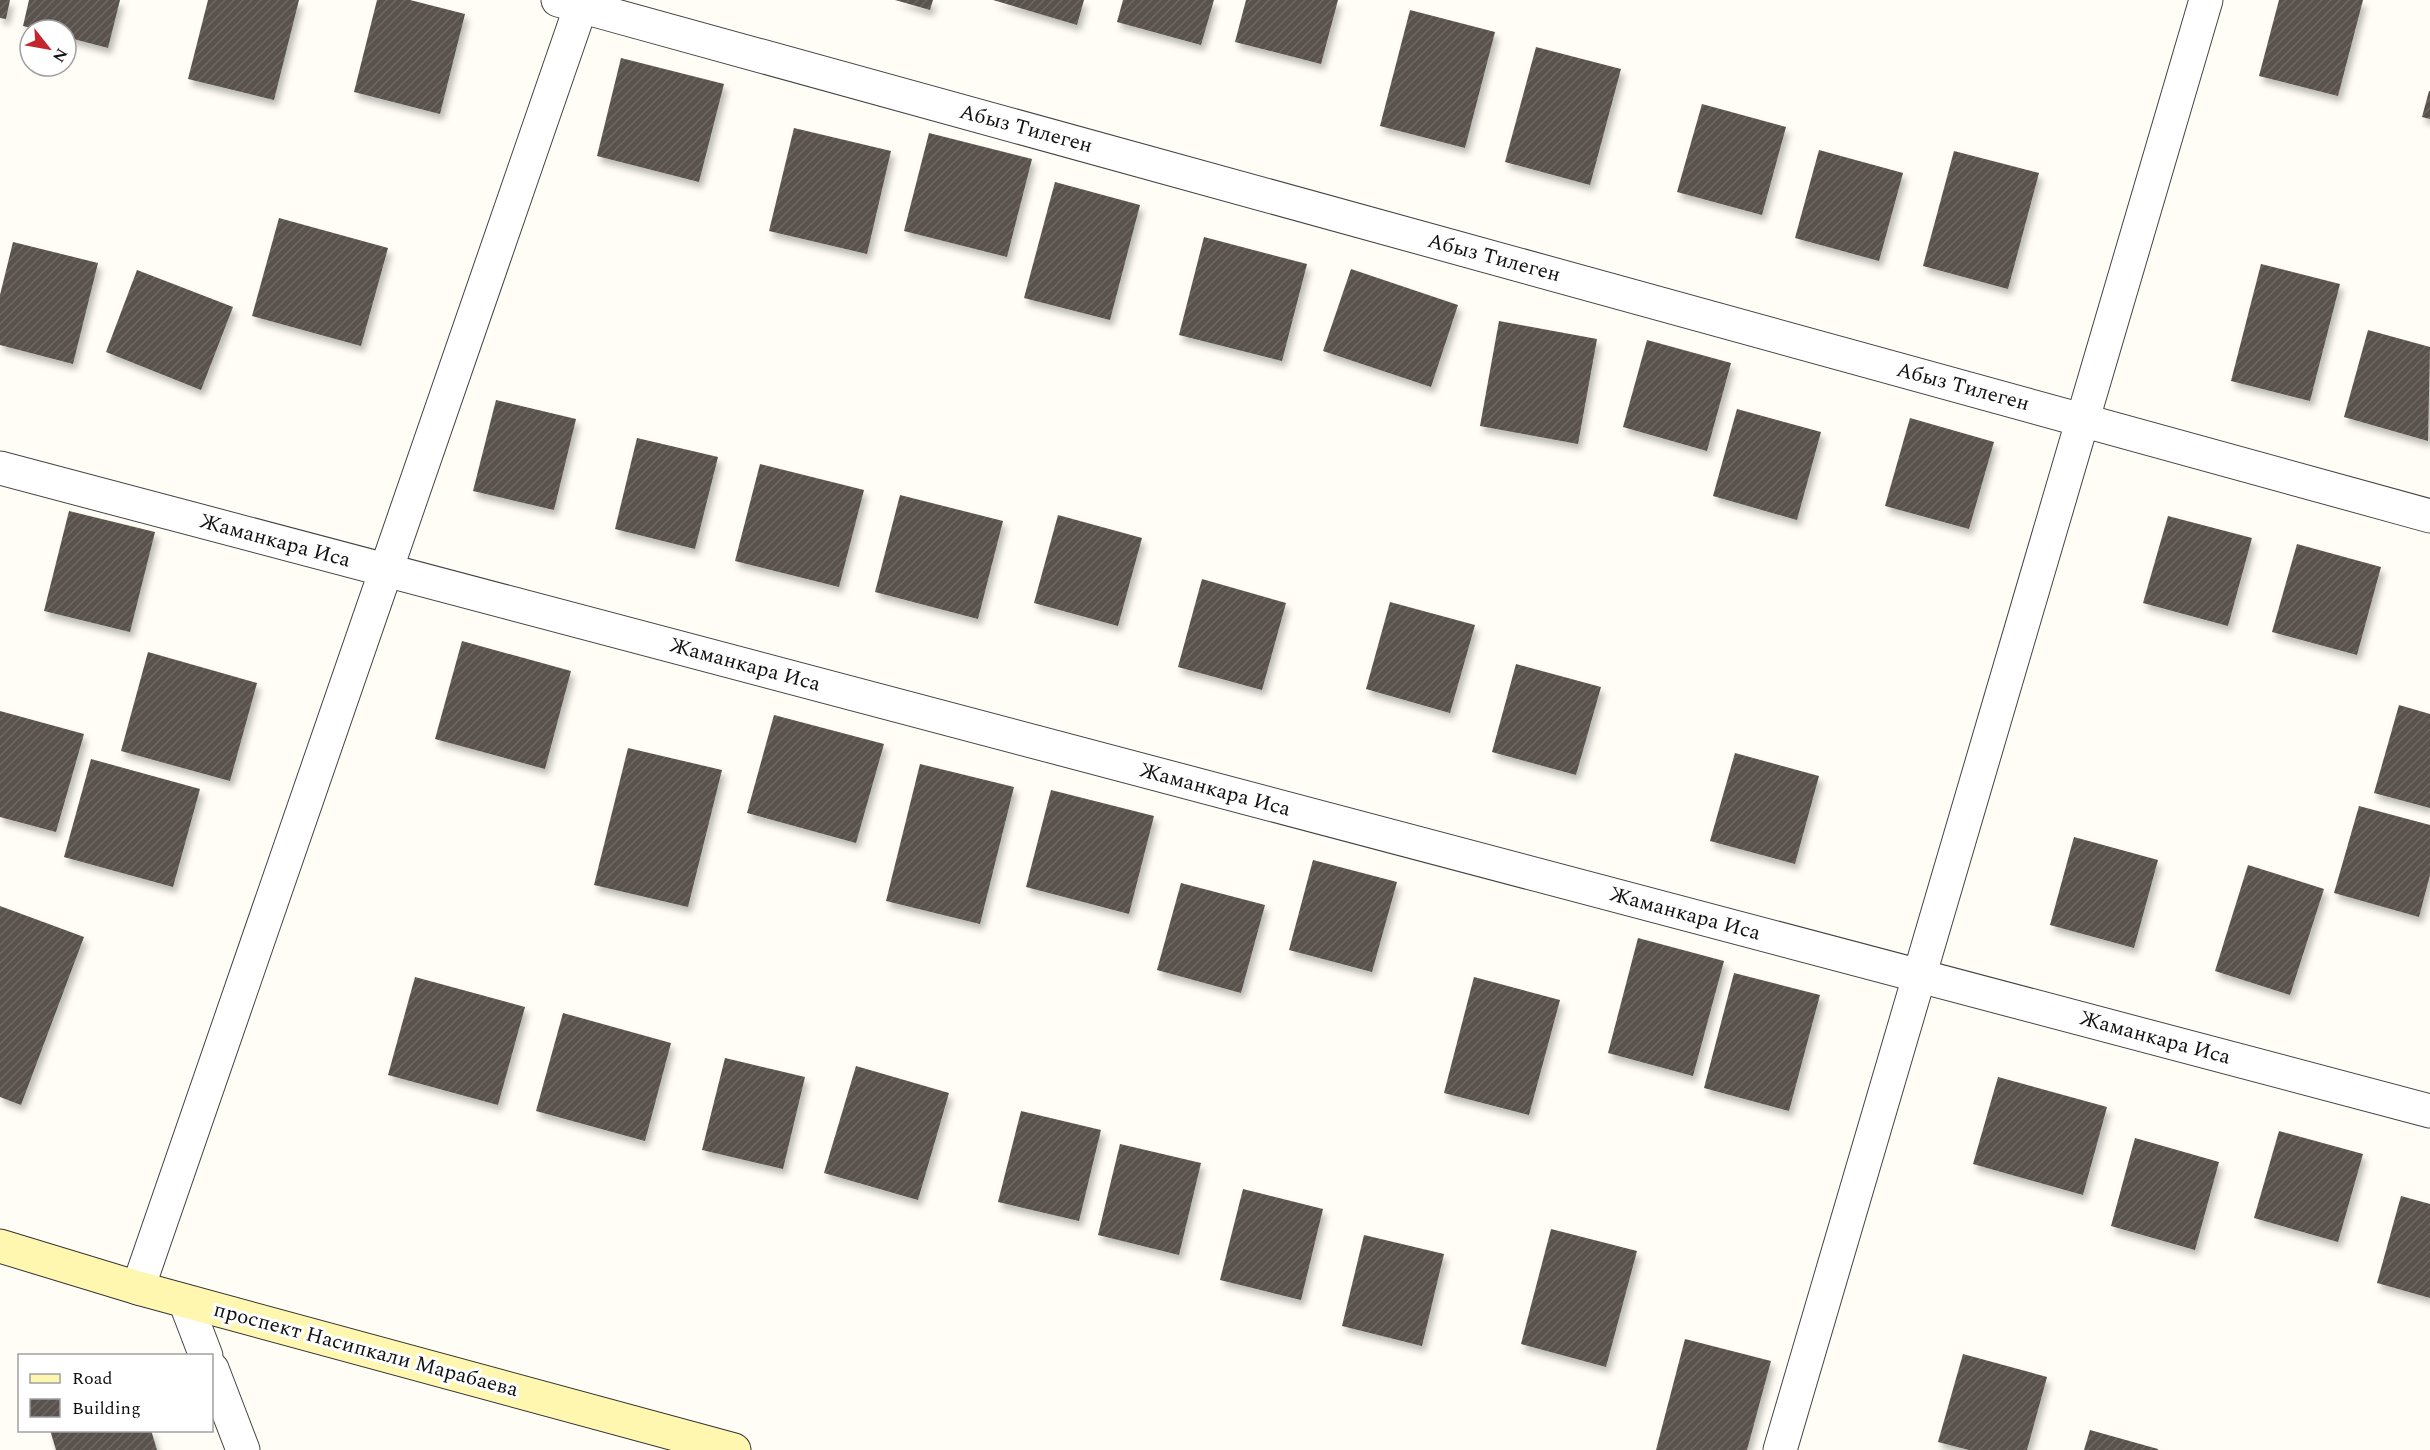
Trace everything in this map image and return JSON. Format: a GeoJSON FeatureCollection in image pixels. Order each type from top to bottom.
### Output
{"type":"FeatureCollection","features":[{"type":"Feature","properties":{"kind":"main road","name":"проспект Насипкали Марабаева"},"geometry":{"type":"LineString","coordinates":[[0,1246],[138,1288],[734,1450]]}},
{"type":"Feature","properties":{"kind":"street"},"geometry":{"type":"LineString","coordinates":[[1780,1450],[2206,0]]}},
{"type":"Feature","properties":{"kind":"street"},"geometry":{"type":"LineString","coordinates":[[138,1288],[386,570],[574,2]]}},
{"type":"Feature","properties":{"kind":"street","name":"Абыз Тилеген"},"geometry":{"type":"LineString","coordinates":[[574,2],[2430,516]]}},
{"type":"Feature","properties":{"kind":"street","name":"Жаманкара Иса"},"geometry":{"type":"LineString","coordinates":[[0,468],[2430,1111]]}},
{"type":"Feature","properties":{"kind":"street"},"geometry":{"type":"LineString","coordinates":[[185,1301],[205,1354]]}},
{"type":"Feature","properties":{"kind":"street"},"geometry":{"type":"LineString","coordinates":[[213,1372],[243,1450]]}},
{"type":"Feature","properties":{"kind":"building"},"geometry":{"type":"Polygon","coordinates":[[[0,0],[10,0],[6,19],[0,18],[0,0]]]}},
{"type":"Feature","properties":{"kind":"building"},"geometry":{"type":"Polygon","coordinates":[[[29,0],[120,0],[108,48],[78,40],[78,18],[25,18],[29,0]]]}},
{"type":"Feature","properties":{"kind":"building"},"geometry":{"type":"Polygon","coordinates":[[[208,0],[299,0],[274,100],[188,79],[208,0]]]}},
{"type":"Feature","properties":{"kind":"building"},"geometry":{"type":"Polygon","coordinates":[[[377,0],[410,0],[465,14],[440,114],[354,92],[377,0]]]}},
{"type":"Feature","properties":{"kind":"building"},"geometry":{"type":"Polygon","coordinates":[[[895,0],[933,0],[930,10],[895,0]]]}},
{"type":"Feature","properties":{"kind":"building"},"geometry":{"type":"Polygon","coordinates":[[[993,0],[1084,0],[1077,25],[993,0]]]}},
{"type":"Feature","properties":{"kind":"building"},"geometry":{"type":"Polygon","coordinates":[[[1123,0],[1214,0],[1201,45],[1117,22],[1123,0]]]}},
{"type":"Feature","properties":{"kind":"building"},"geometry":{"type":"Polygon","coordinates":[[[1246,0],[1338,0],[1321,64],[1235,42],[1246,0]]]}},
{"type":"Feature","properties":{"kind":"building"},"geometry":{"type":"Polygon","coordinates":[[[2279,0],[2363,0],[2338,96],[2259,76],[2279,0]]]}},
{"type":"Feature","properties":{"kind":"building"},"geometry":{"type":"Polygon","coordinates":[[[1410,10],[1495,32],[1465,148],[1380,126],[1410,10]]]}},
{"type":"Feature","properties":{"kind":"building"},"geometry":{"type":"Polygon","coordinates":[[[1536,47],[1621,69],[1590,185],[1505,162],[1536,47]]]}},
{"type":"Feature","properties":{"kind":"building"},"geometry":{"type":"Polygon","coordinates":[[[621,58],[724,84],[699,182],[597,156],[621,58]]]}},
{"type":"Feature","properties":{"kind":"building"},"geometry":{"type":"Polygon","coordinates":[[[2430,91],[2430,119],[2422,117],[2430,91]]]}},
{"type":"Feature","properties":{"kind":"building"},"geometry":{"type":"Polygon","coordinates":[[[1702,104],[1786,127],[1762,215],[1677,192],[1702,104]]]}},
{"type":"Feature","properties":{"kind":"building"},"geometry":{"type":"Polygon","coordinates":[[[794,128],[891,151],[867,254],[769,231],[794,128]]]}},
{"type":"Feature","properties":{"kind":"building"},"geometry":{"type":"Polygon","coordinates":[[[929,133],[1032,159],[1007,257],[904,231],[929,133]]]}},
{"type":"Feature","properties":{"kind":"building"},"geometry":{"type":"Polygon","coordinates":[[[1819,150],[1903,173],[1879,261],[1795,238],[1819,150]]]}},
{"type":"Feature","properties":{"kind":"building"},"geometry":{"type":"Polygon","coordinates":[[[1954,151],[2039,173],[2008,289],[1923,266],[1954,151]]]}},
{"type":"Feature","properties":{"kind":"building"},"geometry":{"type":"Polygon","coordinates":[[[1055,182],[1140,205],[1110,320],[1024,298],[1055,182]]]}},
{"type":"Feature","properties":{"kind":"building"},"geometry":{"type":"Polygon","coordinates":[[[279,218],[388,248],[361,346],[252,316],[279,218]]]}},
{"type":"Feature","properties":{"kind":"building"},"geometry":{"type":"Polygon","coordinates":[[[1204,237],[1307,264],[1282,361],[1179,335],[1204,237]]]}},
{"type":"Feature","properties":{"kind":"building"},"geometry":{"type":"Polygon","coordinates":[[[13,242],[98,263],[73,364],[0,345],[0,295],[13,242]]]}},
{"type":"Feature","properties":{"kind":"building"},"geometry":{"type":"Polygon","coordinates":[[[2261,264],[2340,284],[2310,401],[2231,381],[2261,264]]]}},
{"type":"Feature","properties":{"kind":"building"},"geometry":{"type":"Polygon","coordinates":[[[1351,269],[1458,305],[1431,387],[1323,351],[1351,269]]]}},
{"type":"Feature","properties":{"kind":"building"},"geometry":{"type":"Polygon","coordinates":[[[137,270],[233,307],[201,390],[106,352],[137,270]]]}},
{"type":"Feature","properties":{"kind":"building"},"geometry":{"type":"Polygon","coordinates":[[[1499,321],[1597,339],[1578,444],[1480,426],[1499,321]]]}},
{"type":"Feature","properties":{"kind":"building"},"geometry":{"type":"Polygon","coordinates":[[[2368,330],[2430,347],[2428,441],[2344,417],[2368,330]]]}},
{"type":"Feature","properties":{"kind":"building"},"geometry":{"type":"Polygon","coordinates":[[[1647,340],[1731,363],[1707,451],[1623,427],[1647,340]]]}},
{"type":"Feature","properties":{"kind":"building"},"geometry":{"type":"Polygon","coordinates":[[[496,400],[576,419],[554,510],[473,491],[496,400]]]}},
{"type":"Feature","properties":{"kind":"building"},"geometry":{"type":"Polygon","coordinates":[[[1737,409],[1821,432],[1797,520],[1713,496],[1737,409]]]}},
{"type":"Feature","properties":{"kind":"building"},"geometry":{"type":"Polygon","coordinates":[[[1910,418],[1994,442],[1969,529],[1885,506],[1910,418]]]}},
{"type":"Feature","properties":{"kind":"building"},"geometry":{"type":"Polygon","coordinates":[[[637,438],[718,457],[695,549],[615,529],[637,438]]]}},
{"type":"Feature","properties":{"kind":"building"},"geometry":{"type":"Polygon","coordinates":[[[760,464],[864,490],[839,587],[735,561],[760,464]]]}},
{"type":"Feature","properties":{"kind":"building"},"geometry":{"type":"Polygon","coordinates":[[[900,495],[1003,521],[978,619],[875,592],[900,495]]]}},
{"type":"Feature","properties":{"kind":"building"},"geometry":{"type":"Polygon","coordinates":[[[69,511],[155,532],[130,632],[44,611],[69,511]]]}},
{"type":"Feature","properties":{"kind":"building"},"geometry":{"type":"Polygon","coordinates":[[[1058,515],[1142,538],[1118,626],[1034,603],[1058,515]]]}},
{"type":"Feature","properties":{"kind":"building"},"geometry":{"type":"Polygon","coordinates":[[[2168,516],[2252,538],[2228,626],[2143,603],[2168,516]]]}},
{"type":"Feature","properties":{"kind":"building"},"geometry":{"type":"Polygon","coordinates":[[[2297,544],[2381,567],[2357,655],[2272,632],[2297,544]]]}},
{"type":"Feature","properties":{"kind":"building"},"geometry":{"type":"Polygon","coordinates":[[[1202,579],[1286,603],[1262,690],[1178,667],[1202,579]]]}},
{"type":"Feature","properties":{"kind":"building"},"geometry":{"type":"Polygon","coordinates":[[[1390,602],[1475,625],[1450,713],[1366,689],[1390,602]]]}},
{"type":"Feature","properties":{"kind":"building"},"geometry":{"type":"Polygon","coordinates":[[[462,641],[571,671],[545,769],[435,739],[462,641]]]}},
{"type":"Feature","properties":{"kind":"building"},"geometry":{"type":"Polygon","coordinates":[[[148,652],[257,683],[230,781],[121,751],[148,652]]]}},
{"type":"Feature","properties":{"kind":"building"},"geometry":{"type":"Polygon","coordinates":[[[1516,664],[1601,687],[1576,775],[1492,752],[1516,664]]]}},
{"type":"Feature","properties":{"kind":"building"},"geometry":{"type":"Polygon","coordinates":[[[2399,705],[2430,714],[2430,808],[2374,793],[2399,705]]]}},
{"type":"Feature","properties":{"kind":"building"},"geometry":{"type":"Polygon","coordinates":[[[0,711],[84,734],[56,832],[0,817],[0,711]]]}},
{"type":"Feature","properties":{"kind":"building"},"geometry":{"type":"Polygon","coordinates":[[[774,715],[884,744],[856,843],[747,813],[774,715]]]}},
{"type":"Feature","properties":{"kind":"building"},"geometry":{"type":"Polygon","coordinates":[[[628,748],[722,770],[688,907],[594,885],[628,748]]]}},
{"type":"Feature","properties":{"kind":"building"},"geometry":{"type":"Polygon","coordinates":[[[1735,753],[1819,776],[1795,864],[1710,841],[1735,753]]]}},
{"type":"Feature","properties":{"kind":"building"},"geometry":{"type":"Polygon","coordinates":[[[91,759],[200,789],[173,887],[64,857],[91,759]]]}},
{"type":"Feature","properties":{"kind":"building"},"geometry":{"type":"Polygon","coordinates":[[[920,764],[1014,787],[980,924],[886,901],[920,764]]]}},
{"type":"Feature","properties":{"kind":"building"},"geometry":{"type":"Polygon","coordinates":[[[1051,790],[1154,816],[1129,914],[1026,887],[1051,790]]]}},
{"type":"Feature","properties":{"kind":"building"},"geometry":{"type":"Polygon","coordinates":[[[2359,806],[2430,825],[2430,875],[2419,917],[2334,893],[2359,806]]]}},
{"type":"Feature","properties":{"kind":"building"},"geometry":{"type":"Polygon","coordinates":[[[2074,837],[2158,860],[2134,948],[2050,925],[2074,837]]]}},
{"type":"Feature","properties":{"kind":"building"},"geometry":{"type":"Polygon","coordinates":[[[1313,860],[1397,882],[1372,972],[1289,950],[1313,860]]]}},
{"type":"Feature","properties":{"kind":"building"},"geometry":{"type":"Polygon","coordinates":[[[2248,865],[2324,889],[2290,995],[2215,971],[2248,865]]]}},
{"type":"Feature","properties":{"kind":"building"},"geometry":{"type":"Polygon","coordinates":[[[1181,883],[1265,905],[1241,993],[1157,970],[1181,883]]]}},
{"type":"Feature","properties":{"kind":"building"},"geometry":{"type":"Polygon","coordinates":[[[0,906],[84,937],[21,1105],[0,1097],[0,906]]]}},
{"type":"Feature","properties":{"kind":"building"},"geometry":{"type":"Polygon","coordinates":[[[1638,938],[1724,961],[1693,1076],[1608,1053],[1638,938]]]}},
{"type":"Feature","properties":{"kind":"building"},"geometry":{"type":"Polygon","coordinates":[[[1734,973],[1820,995],[1789,1111],[1704,1088],[1734,973]]]}},
{"type":"Feature","properties":{"kind":"building"},"geometry":{"type":"Polygon","coordinates":[[[415,977],[525,1007],[498,1105],[388,1075],[415,977]]]}},
{"type":"Feature","properties":{"kind":"building"},"geometry":{"type":"Polygon","coordinates":[[[1474,977],[1560,1000],[1529,1115],[1444,1093],[1474,977]]]}},
{"type":"Feature","properties":{"kind":"building"},"geometry":{"type":"Polygon","coordinates":[[[563,1013],[671,1043],[645,1141],[536,1111],[563,1013]]]}},
{"type":"Feature","properties":{"kind":"building"},"geometry":{"type":"Polygon","coordinates":[[[725,1058],[805,1077],[783,1169],[702,1150],[725,1058]]]}},
{"type":"Feature","properties":{"kind":"building"},"geometry":{"type":"Polygon","coordinates":[[[856,1066],[949,1093],[918,1200],[824,1173],[856,1066]]]}},
{"type":"Feature","properties":{"kind":"building"},"geometry":{"type":"Polygon","coordinates":[[[1998,1077],[2107,1107],[2083,1195],[1973,1164],[1998,1077]]]}},
{"type":"Feature","properties":{"kind":"building"},"geometry":{"type":"Polygon","coordinates":[[[1021,1111],[1101,1130],[1079,1221],[998,1202],[1021,1111]]]}},
{"type":"Feature","properties":{"kind":"building"},"geometry":{"type":"Polygon","coordinates":[[[2279,1131],[2363,1154],[2338,1242],[2254,1218],[2279,1131]]]}},
{"type":"Feature","properties":{"kind":"building"},"geometry":{"type":"Polygon","coordinates":[[[2135,1138],[2219,1162],[2195,1250],[2111,1226],[2135,1138]]]}},
{"type":"Feature","properties":{"kind":"building"},"geometry":{"type":"Polygon","coordinates":[[[1120,1144],[1201,1163],[1179,1255],[1098,1235],[1120,1144]]]}},
{"type":"Feature","properties":{"kind":"building"},"geometry":{"type":"Polygon","coordinates":[[[1243,1189],[1323,1209],[1301,1300],[1220,1280],[1243,1189]]]}},
{"type":"Feature","properties":{"kind":"building"},"geometry":{"type":"Polygon","coordinates":[[[2401,1196],[2430,1204],[2430,1298],[2377,1283],[2401,1196]]]}},
{"type":"Feature","properties":{"kind":"building"},"geometry":{"type":"Polygon","coordinates":[[[1551,1229],[1637,1251],[1606,1367],[1521,1344],[1551,1229]]]}},
{"type":"Feature","properties":{"kind":"building"},"geometry":{"type":"Polygon","coordinates":[[[1364,1235],[1444,1254],[1422,1346],[1342,1326],[1364,1235]]]}},
{"type":"Feature","properties":{"kind":"building"},"geometry":{"type":"Polygon","coordinates":[[[1685,1339],[1771,1361],[1747,1450],[1656,1450],[1685,1339]]]}},
{"type":"Feature","properties":{"kind":"building"},"geometry":{"type":"Polygon","coordinates":[[[1963,1354],[2047,1377],[2027,1450],[1969,1450],[1938,1442],[1963,1354]]]}},
{"type":"Feature","properties":{"kind":"building"},"geometry":{"type":"Polygon","coordinates":[[[2090,1430],[2158,1449],[2158,1450],[2084,1450],[2090,1430]]]}},
{"type":"Feature","properties":{"kind":"building"},"geometry":{"type":"Polygon","coordinates":[[[51,1432],[152,1432],[157,1450],[56,1450],[51,1432]]]}}]}
